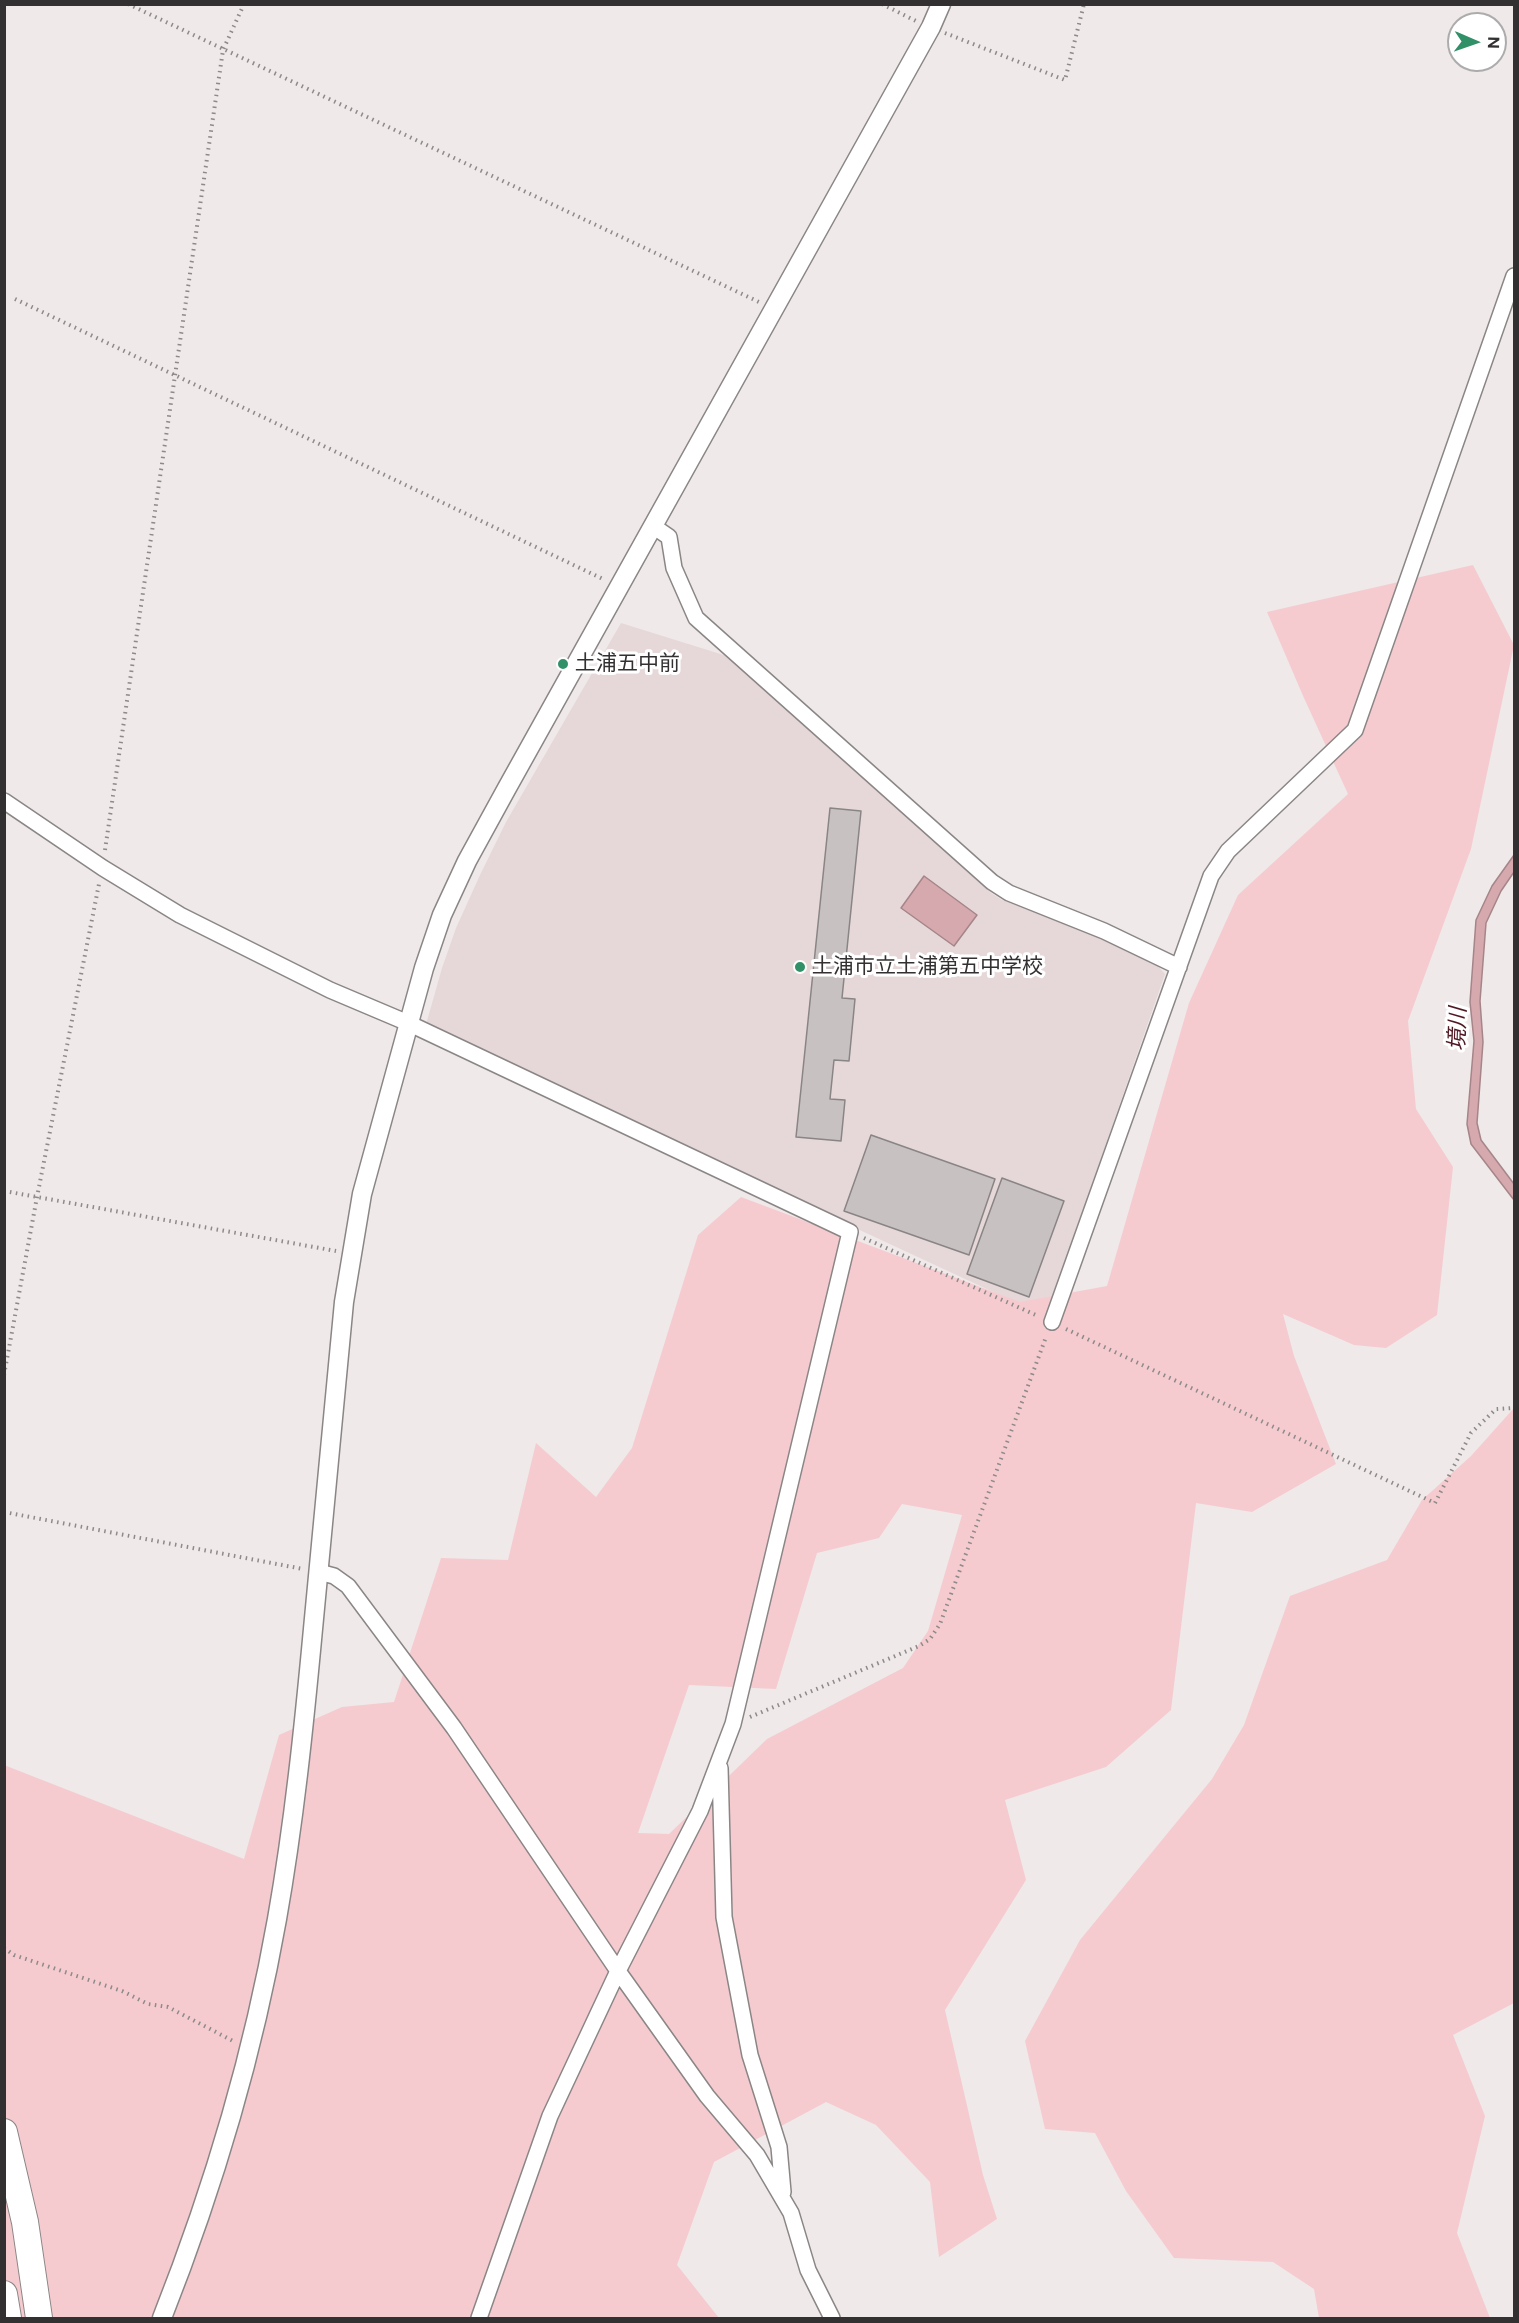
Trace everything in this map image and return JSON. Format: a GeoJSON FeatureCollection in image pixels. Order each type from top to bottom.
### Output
{"type":"FeatureCollection","features":[{"type":"Feature","properties":{"kind":"highway"},"geometry":{"type":"LineString","coordinates":[[4,2132],[25,2222],[39,2319]]}},
{"type":"Feature","properties":{"kind":"highway"},"geometry":{"type":"LineString","coordinates":[[4,2294],[8,2319]]}},
{"type":"Feature","properties":{"kind":"street"},"geometry":{"type":"LineString","coordinates":[[162,2319],[202,2213],[249,2049],[277,1919],[303,1733],[344,1302],[352,1253],[362,1194],[408,1023],[441,915],[467,861],[931,27],[941,4]]}},
{"type":"Feature","properties":{"kind":"street"},"geometry":{"type":"LineString","coordinates":[[1052,1322],[1211,876],[1228,851],[1354,730],[1515,276]]}},
{"type":"Feature","properties":{"kind":"street"},"geometry":{"type":"LineString","coordinates":[[653,526],[669,537],[674,568],[696,618],[992,882],[1009,893],[1104,931],[1179,967]]}},
{"type":"Feature","properties":{"kind":"street"},"geometry":{"type":"LineString","coordinates":[[4,801],[103,868],[180,915],[330,990],[408,1023],[850,1232],[733,1724],[700,1811],[618,1971],[550,2116],[479,2319]]}},
{"type":"Feature","properties":{"kind":"street"},"geometry":{"type":"LineString","coordinates":[[319,1572],[334,1576],[348,1586],[454,1728],[618,1971],[707,2096],[757,2155],[790,2213],[808,2270],[832,2319]]}},
{"type":"Feature","properties":{"kind":"street"},"geometry":{"type":"LineString","coordinates":[[720,1759],[724,1917],[750,2055],[779,2147],[784,2200]]}},
{"type":"Feature","properties":{"kind":"path"},"geometry":{"type":"LineString","coordinates":[[128,4],[774,309]]}},
{"type":"Feature","properties":{"kind":"path"},"geometry":{"type":"LineString","coordinates":[[4,1375],[103,868],[223,50],[244,4]]}},
{"type":"Feature","properties":{"kind":"path"},"geometry":{"type":"LineString","coordinates":[[882,4],[931,27],[1065,80],[1084,4]]}},
{"type":"Feature","properties":{"kind":"path"},"geometry":{"type":"LineString","coordinates":[[15,299],[620,587]]}},
{"type":"Feature","properties":{"kind":"path"},"geometry":{"type":"LineString","coordinates":[[4,1191],[352,1253]]}},
{"type":"Feature","properties":{"kind":"path"},"geometry":{"type":"LineString","coordinates":[[850,1232],[1052,1322],[1435,1503],[1471,1433],[1496,1409],[1515,1408]]}},
{"type":"Feature","properties":{"kind":"path"},"geometry":{"type":"LineString","coordinates":[[733,1724],[920,1646],[930,1639],[940,1624],[1052,1322]]}},
{"type":"Feature","properties":{"kind":"path"},"geometry":{"type":"LineString","coordinates":[[4,1512],[319,1572]]}},
{"type":"Feature","properties":{"kind":"path"},"geometry":{"type":"LineString","coordinates":[[4,1948],[14,1954],[122,1991],[148,2004],[168,2007],[249,2049]]}},
{"type":"Feature","properties":{"kind":"shaded area"},"geometry":{"type":"Polygon","coordinates":[[[1473,565],[1514,645],[1471,849],[1408,1021],[1416,1109],[1453,1167],[1437,1315],[1386,1348],[1354,1345],[1283,1314],[1294,1356],[1336,1464],[1252,1512],[1196,1503],[1171,1710],[1106,1767],[1005,1800],[1026,1880],[945,2010],[983,2175],[997,2219],[939,2257],[930,2182],[876,2125],[826,2102],[714,2162],[677,2265],[719,2318],[5,2318],[4,1765],[244,1859],[279,1735],[342,1707],[394,1702],[441,1558],[508,1560],[536,1443],[596,1497],[632,1448],[698,1235],[741,1197],[1020,1302],[1107,1286],[1189,1003],[1238,895],[1348,794],[1267,612],[1473,565]],[[902,1504],[879,1538],[817,1553],[776,1689],[689,1685],[638,1833],[669,1834],[767,1739],[903,1668],[928,1631],[962,1515],[902,1504]]]}},
{"type":"Feature","properties":{"kind":"shaded area","name":"土浦市立土浦第五中学校"},"geometry":{"type":"Polygon","coordinates":[[[621,623],[730,657],[955,858],[991,893],[1002,900],[1081,930],[1157,965],[1165,974],[1048,1311],[1034,1311],[425,1028],[456,928],[480,875],[506,822],[621,623]]]}},
{"type":"Feature","properties":{"kind":"shaded area"},"geometry":{"type":"Polygon","coordinates":[[[1514,855],[1514,872],[1501,891],[1486,923],[1480,1001],[1483,1042],[1477,1123],[1481,1140],[1514,1184],[1514,1200],[1471,1144],[1467,1124],[1474,1041],[1470,1002],[1476,920],[1492,886],[1514,855]]]}},
{"type":"Feature","properties":{"kind":"shaded area"},"geometry":{"type":"Polygon","coordinates":[[[924,876],[977,915],[954,946],[901,908],[924,876]]]}},
{"type":"Feature","properties":{"kind":"shaded area"},"geometry":{"type":"Polygon","coordinates":[[[1514,1408],[1514,2003],[1453,2035],[1485,2116],[1457,2233],[1490,2318],[1319,2318],[1314,2289],[1273,2262],[1174,2258],[1126,2191],[1095,2133],[1045,2129],[1025,2041],[1080,1940],[1212,1779],[1244,1725],[1290,1596],[1387,1560],[1422,1500],[1471,1456],[1514,1408]]]}},
{"type":"Feature","properties":{"kind":"building"},"geometry":{"type":"Polygon","coordinates":[[[830,808],[861,811],[842,998],[855,999],[849,1061],[834,1060],[830,1099],[845,1100],[841,1141],[796,1137],[830,808]]]}},
{"type":"Feature","properties":{"kind":"building"},"geometry":{"type":"Polygon","coordinates":[[[871,1135],[995,1179],[969,1255],[844,1211],[871,1135]]]}},
{"type":"Feature","properties":{"kind":"building"},"geometry":{"type":"Polygon","coordinates":[[[1002,1178],[1064,1201],[1029,1297],[967,1274],[1002,1178]]]}},
{"type":"Feature","properties":{"kind":"place","name":"土浦五中前"},"geometry":{"type":"Point","coordinates":[563,664]}},
{"type":"Feature","properties":{"kind":"place","name":"土浦市立土浦第五中学校"},"geometry":{"type":"Point","coordinates":[800,967]}},
{"type":"Feature","properties":{"kind":"water label","name":"境川"},"geometry":{"type":"Point","coordinates":[1458,1029]}}]}
